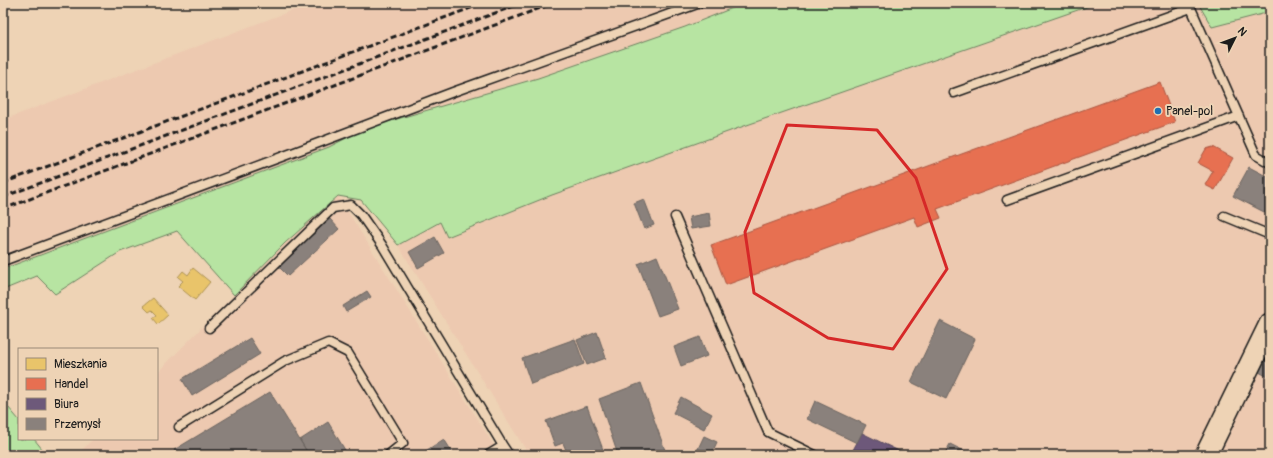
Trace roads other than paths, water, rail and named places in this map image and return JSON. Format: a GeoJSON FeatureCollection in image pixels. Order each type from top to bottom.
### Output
{"type":"FeatureCollection","features":[{"type":"Feature","properties":{"kind":"street"},"geometry":{"type":"LineString","coordinates":[[1206,455],[1268,334]]}},
{"type":"Feature","properties":{"kind":"lane"},"geometry":{"type":"LineString","coordinates":[[3,261],[453,92],[700,3]]}},
{"type":"Feature","properties":{"kind":"lane"},"geometry":{"type":"LineString","coordinates":[[954,93],[1191,8],[1256,155],[1270,163]]}},
{"type":"Feature","properties":{"kind":"lane"},"geometry":{"type":"LineString","coordinates":[[1007,200],[1239,116]]}},
{"type":"Feature","properties":{"kind":"lane"},"geometry":{"type":"LineString","coordinates":[[209,328],[333,208],[351,205],[361,215],[382,245],[509,455]]}},
{"type":"Feature","properties":{"kind":"lane"},"geometry":{"type":"LineString","coordinates":[[1224,216],[1270,235]]}},
{"type":"Feature","properties":{"kind":"lane"},"geometry":{"type":"LineString","coordinates":[[675,217],[768,432],[815,455]]}},
{"type":"Feature","properties":{"kind":"lane"},"geometry":{"type":"LineString","coordinates":[[179,427],[285,361],[328,342],[348,352],[403,443],[388,455]]}},
{"type":"Feature","properties":{"kind":"lane"},"geometry":{"type":"LineString","coordinates":[[488,455],[504,446]]}},
{"type":"Feature","properties":{"kind":"railway"},"geometry":{"type":"LineString","coordinates":[[3,183],[484,3]]}},
{"type":"Feature","properties":{"kind":"railway"},"geometry":{"type":"LineString","coordinates":[[3,197],[522,3]]}},
{"type":"Feature","properties":{"kind":"railway"},"geometry":{"type":"LineString","coordinates":[[3,209],[554,3]]}},
{"type":"Feature","properties":{"kind":"place","name":"Panel-pol"},"geometry":{"type":"Point","coordinates":[1158,111]}}]}
